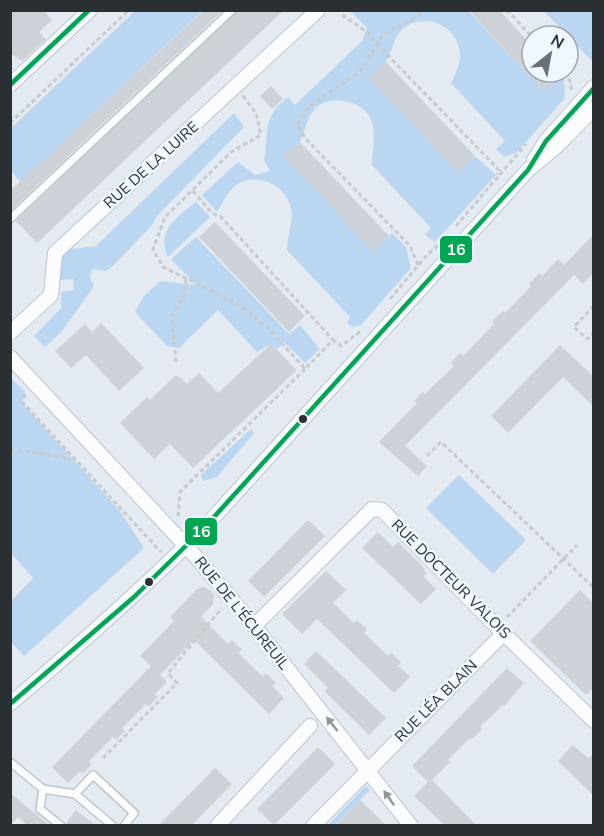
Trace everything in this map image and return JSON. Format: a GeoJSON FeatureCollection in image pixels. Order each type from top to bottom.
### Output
{"type":"FeatureCollection","features":[{"type":"Feature","properties":{"kind":"street"},"geometry":{"type":"LineString","coordinates":[[10,85],[90,10]]}},
{"type":"Feature","properties":{"kind":"street","name":"RUE DE LA LUIRE"},"geometry":{"type":"LineString","coordinates":[[10,333],[51,295],[55,253],[237,88],[318,10]]}},
{"type":"Feature","properties":{"kind":"street"},"geometry":{"type":"LineString","coordinates":[[528,170],[546,141],[593,90]]}},
{"type":"Feature","properties":{"kind":"street"},"geometry":{"type":"LineString","coordinates":[[10,704],[134,597],[187,546],[528,170],[558,145],[594,108]]}},
{"type":"Feature","properties":{"kind":"street","name":"RUE DE L'ÉCUREUIL"},"geometry":{"type":"LineString","coordinates":[[10,357],[187,546],[254,626],[411,825]]}},
{"type":"Feature","properties":{"kind":"street","name":"RUE DOCTEUR VALOIS"},"geometry":{"type":"LineString","coordinates":[[254,626],[372,509],[382,510],[501,630],[591,713]]}},
{"type":"Feature","properties":{"kind":"street","name":"RUE LÉA BLAIN"},"geometry":{"type":"LineString","coordinates":[[368,770],[501,630]]}},
{"type":"Feature","properties":{"kind":"street"},"geometry":{"type":"LineString","coordinates":[[217,825],[310,726]]}},
{"type":"Feature","properties":{"kind":"street"},"geometry":{"type":"LineString","coordinates":[[313,825],[368,770]]}},
{"type":"Feature","properties":{"kind":"lane"},"geometry":{"type":"LineString","coordinates":[[10,219],[232,10]]}},
{"type":"Feature","properties":{"kind":"lane"},"geometry":{"type":"LineString","coordinates":[[10,762],[43,789],[75,794],[113,825]]}},
{"type":"Feature","properties":{"kind":"lane"},"geometry":{"type":"LineString","coordinates":[[75,794],[93,775],[134,813],[124,825]]}},
{"type":"Feature","properties":{"kind":"lane"},"geometry":{"type":"LineString","coordinates":[[43,789],[40,809],[61,825]]}},
{"type":"Feature","properties":{"kind":"path"},"geometry":{"type":"LineString","coordinates":[[11,121],[129,10]]}},
{"type":"Feature","properties":{"kind":"path"},"geometry":{"type":"LineString","coordinates":[[418,265],[410,246],[306,139],[297,125],[300,117],[314,104],[364,67],[377,44],[387,33],[397,29],[424,10]]}},
{"type":"Feature","properties":{"kind":"path"},"geometry":{"type":"LineString","coordinates":[[507,10],[520,24]]}},
{"type":"Feature","properties":{"kind":"path"},"geometry":{"type":"LineString","coordinates":[[342,15],[367,32],[499,170],[496,178],[453,229]]}},
{"type":"Feature","properties":{"kind":"path"},"geometry":{"type":"LineString","coordinates":[[237,88],[256,113],[261,135],[231,152],[165,217],[153,249],[163,267],[236,303],[271,331],[305,369]]}},
{"type":"Feature","properties":{"kind":"path"},"geometry":{"type":"LineString","coordinates":[[193,190],[212,213],[221,217],[333,340],[341,346],[367,326]]}},
{"type":"Feature","properties":{"kind":"path"},"geometry":{"type":"LineString","coordinates":[[389,300],[438,243],[446,238]]}},
{"type":"Feature","properties":{"kind":"path"},"geometry":{"type":"LineString","coordinates":[[176,362],[172,316],[185,294],[186,279]]}},
{"type":"Feature","properties":{"kind":"path"},"geometry":{"type":"LineString","coordinates":[[594,306],[574,327],[587,339],[594,333]]}},
{"type":"Feature","properties":{"kind":"path"},"geometry":{"type":"LineString","coordinates":[[169,527],[177,520],[180,492],[333,340]]}},
{"type":"Feature","properties":{"kind":"path"},"geometry":{"type":"LineString","coordinates":[[26,390],[23,403],[171,562]]}},
{"type":"Feature","properties":{"kind":"path"},"geometry":{"type":"LineString","coordinates":[[427,456],[441,442],[594,588]]}},
{"type":"Feature","properties":{"kind":"path"},"geometry":{"type":"LineString","coordinates":[[10,449],[75,459]]}},
{"type":"Feature","properties":{"kind":"path"},"geometry":{"type":"LineString","coordinates":[[501,630],[577,545]]}},
{"type":"Feature","properties":{"kind":"path"},"geometry":{"type":"LineString","coordinates":[[103,758],[177,682],[168,673],[227,603]]}},
{"type":"Feature","properties":{"kind":"shaded area"},"geometry":{"type":"Polygon","coordinates":[[[135,11],[202,11],[20,182],[11,170],[11,128],[135,11]]]}},
{"type":"Feature","properties":{"kind":"shaded area"},"geometry":{"type":"Polygon","coordinates":[[[350,11],[468,11],[520,66],[520,84],[537,84],[544,91],[551,84],[564,84],[565,98],[517,152],[505,157],[496,149],[505,141],[451,83],[458,68],[460,56],[458,43],[453,36],[440,25],[424,21],[415,22],[402,30],[386,61],[369,77],[458,172],[475,156],[496,175],[435,242],[425,235],[431,228],[372,165],[374,132],[371,119],[366,112],[359,106],[342,101],[324,103],[317,107],[309,118],[300,142],[285,157],[373,251],[392,233],[406,247],[411,268],[361,325],[352,327],[347,323],[350,317],[287,250],[292,218],[291,208],[288,200],[277,187],[261,180],[244,181],[230,191],[217,212],[202,195],[238,162],[255,175],[270,171],[264,160],[267,128],[275,109],[288,97],[295,105],[362,41],[367,28],[350,11]]]}},
{"type":"Feature","properties":{"kind":"shaded area"},"geometry":{"type":"Polygon","coordinates":[[[544,11],[593,11],[593,61],[580,49],[580,24],[556,24],[544,11]]]}},
{"type":"Feature","properties":{"kind":"shaded area"},"geometry":{"type":"Polygon","coordinates":[[[234,113],[244,127],[156,217],[153,224],[114,265],[106,271],[92,269],[90,278],[94,286],[63,330],[45,347],[34,336],[61,308],[61,292],[74,290],[73,279],[60,280],[61,250],[96,246],[234,113]]]}},
{"type":"Feature","properties":{"kind":"shaded area"},"geometry":{"type":"Polygon","coordinates":[[[196,202],[210,217],[168,257],[165,239],[170,225],[196,202]]]}},
{"type":"Feature","properties":{"kind":"shaded area"},"geometry":{"type":"Polygon","coordinates":[[[196,237],[289,334],[300,325],[320,349],[305,363],[284,342],[277,349],[271,344],[257,352],[218,310],[179,348],[167,346],[135,312],[144,296],[160,281],[196,285],[171,259],[196,237]]]}},
{"type":"Feature","properties":{"kind":"shaded area"},"geometry":{"type":"Polygon","coordinates":[[[11,378],[25,392],[22,403],[120,511],[144,548],[24,656],[11,642],[11,601],[33,578],[11,553],[11,378]]]}},
{"type":"Feature","properties":{"kind":"shaded area"},"geometry":{"type":"Polygon","coordinates":[[[251,429],[254,433],[217,477],[203,481],[201,475],[251,429]]]}},
{"type":"Feature","properties":{"kind":"shaded area"},"geometry":{"type":"Polygon","coordinates":[[[459,475],[526,540],[493,574],[426,508],[459,475]]]}},
{"type":"Feature","properties":{"kind":"shaded area"},"geometry":{"type":"Polygon","coordinates":[[[366,786],[370,790],[335,825],[327,826],[366,786]]]}},
{"type":"Feature","properties":{"kind":"building"},"geometry":{"type":"Polygon","coordinates":[[[10,10],[43,10],[52,20],[39,32],[46,39],[22,61],[10,53],[10,10]]]}},
{"type":"Feature","properties":{"kind":"building"},"geometry":{"type":"Polygon","coordinates":[[[204,10],[223,10],[10,211],[10,191],[204,10]]]}},
{"type":"Feature","properties":{"kind":"building"},"geometry":{"type":"Polygon","coordinates":[[[237,10],[284,10],[37,243],[16,221],[237,10]]]}},
{"type":"Feature","properties":{"kind":"building"},"geometry":{"type":"Polygon","coordinates":[[[468,10],[499,10],[520,33],[520,65],[468,10]]]}},
{"type":"Feature","properties":{"kind":"building"},"geometry":{"type":"Polygon","coordinates":[[[385,61],[475,156],[458,172],[369,77],[385,61]]]}},
{"type":"Feature","properties":{"kind":"building"},"geometry":{"type":"Polygon","coordinates":[[[537,84],[552,84],[544,91],[537,84]]]}},
{"type":"Feature","properties":{"kind":"building"},"geometry":{"type":"Polygon","coordinates":[[[271,86],[283,99],[272,109],[260,96],[271,86]]]}},
{"type":"Feature","properties":{"kind":"building"},"geometry":{"type":"Polygon","coordinates":[[[300,142],[389,236],[373,251],[284,156],[300,142]]]}},
{"type":"Feature","properties":{"kind":"building"},"geometry":{"type":"Polygon","coordinates":[[[215,222],[305,316],[289,332],[199,237],[215,222]]]}},
{"type":"Feature","properties":{"kind":"building"},"geometry":{"type":"Polygon","coordinates":[[[594,234],[594,272],[583,284],[574,275],[405,446],[427,466],[418,476],[379,442],[417,403],[414,401],[423,392],[425,394],[454,366],[451,363],[460,353],[463,356],[494,324],[492,321],[503,311],[505,313],[531,286],[529,284],[539,273],[542,276],[558,259],[564,265],[594,234]]]}},
{"type":"Feature","properties":{"kind":"building"},"geometry":{"type":"Polygon","coordinates":[[[101,323],[144,368],[119,391],[86,355],[71,368],[55,351],[85,324],[92,332],[101,323]]]}},
{"type":"Feature","properties":{"kind":"building"},"geometry":{"type":"Polygon","coordinates":[[[271,344],[297,370],[193,468],[170,444],[154,459],[120,423],[147,397],[150,400],[176,375],[187,384],[199,373],[218,393],[271,344]]]}},
{"type":"Feature","properties":{"kind":"building"},"geometry":{"type":"Polygon","coordinates":[[[560,345],[594,377],[594,407],[563,377],[508,433],[491,416],[560,345]]]}},
{"type":"Feature","properties":{"kind":"building"},"geometry":{"type":"Polygon","coordinates":[[[308,520],[325,536],[264,597],[248,581],[308,520]]]}},
{"type":"Feature","properties":{"kind":"building"},"geometry":{"type":"Polygon","coordinates":[[[378,532],[393,547],[398,542],[425,569],[427,573],[423,576],[436,589],[421,604],[362,548],[378,532]]]}},
{"type":"Feature","properties":{"kind":"building"},"geometry":{"type":"Polygon","coordinates":[[[326,571],[346,590],[333,603],[354,623],[357,620],[367,629],[364,633],[388,656],[391,653],[401,662],[398,666],[410,677],[394,693],[317,619],[302,634],[282,614],[326,571]]]}},
{"type":"Feature","properties":{"kind":"building"},"geometry":{"type":"Polygon","coordinates":[[[203,587],[214,595],[213,604],[201,617],[228,644],[232,640],[242,650],[238,653],[263,677],[266,673],[276,683],[272,686],[284,698],[269,714],[194,640],[160,675],[167,682],[155,694],[158,697],[149,706],[146,704],[122,728],[125,731],[116,740],[113,737],[89,761],[92,764],[82,774],[80,771],[68,783],[52,767],[151,666],[140,656],[174,621],[170,617],[197,589],[203,587]]]}},
{"type":"Feature","properties":{"kind":"building"},"geometry":{"type":"Polygon","coordinates":[[[580,590],[594,604],[594,687],[586,695],[530,641],[580,590]]]}},
{"type":"Feature","properties":{"kind":"building"},"geometry":{"type":"Polygon","coordinates":[[[316,651],[386,718],[369,735],[324,691],[328,688],[304,664],[316,651]]]}},
{"type":"Feature","properties":{"kind":"building"},"geometry":{"type":"Polygon","coordinates":[[[507,668],[524,683],[504,706],[480,727],[482,729],[448,760],[450,762],[432,780],[476,825],[444,825],[414,796],[428,782],[412,766],[507,668]]]}},
{"type":"Feature","properties":{"kind":"building"},"geometry":{"type":"Polygon","coordinates":[[[573,745],[588,758],[594,754],[594,796],[558,761],[573,745]]]}},
{"type":"Feature","properties":{"kind":"building"},"geometry":{"type":"Polygon","coordinates":[[[318,747],[335,764],[274,825],[257,809],[318,747]]]}},
{"type":"Feature","properties":{"kind":"building"},"geometry":{"type":"Polygon","coordinates":[[[215,768],[232,784],[192,825],[159,825],[215,768]]]}},
{"type":"Feature","properties":{"kind":"building"},"geometry":{"type":"Polygon","coordinates":[[[10,793],[49,825],[27,825],[18,817],[10,825],[10,793]]]}},
{"type":"Feature","properties":{"kind":"building"},"geometry":{"type":"Polygon","coordinates":[[[360,800],[386,825],[336,825],[360,800]]]}},
{"type":"Feature","properties":{"kind":"building"},"geometry":{"type":"Polygon","coordinates":[[[76,810],[95,825],[66,825],[76,810]]]}},
{"type":"Feature","properties":{"kind":"transit line","name":"16"},"geometry":{"type":"LineString","coordinates":[[10,85],[89,10]]}},
{"type":"Feature","properties":{"kind":"transit line","name":"16"},"geometry":{"type":"LineString","coordinates":[[10,704],[134,597],[204,528],[528,170],[546,141],[594,88]]}}]}
